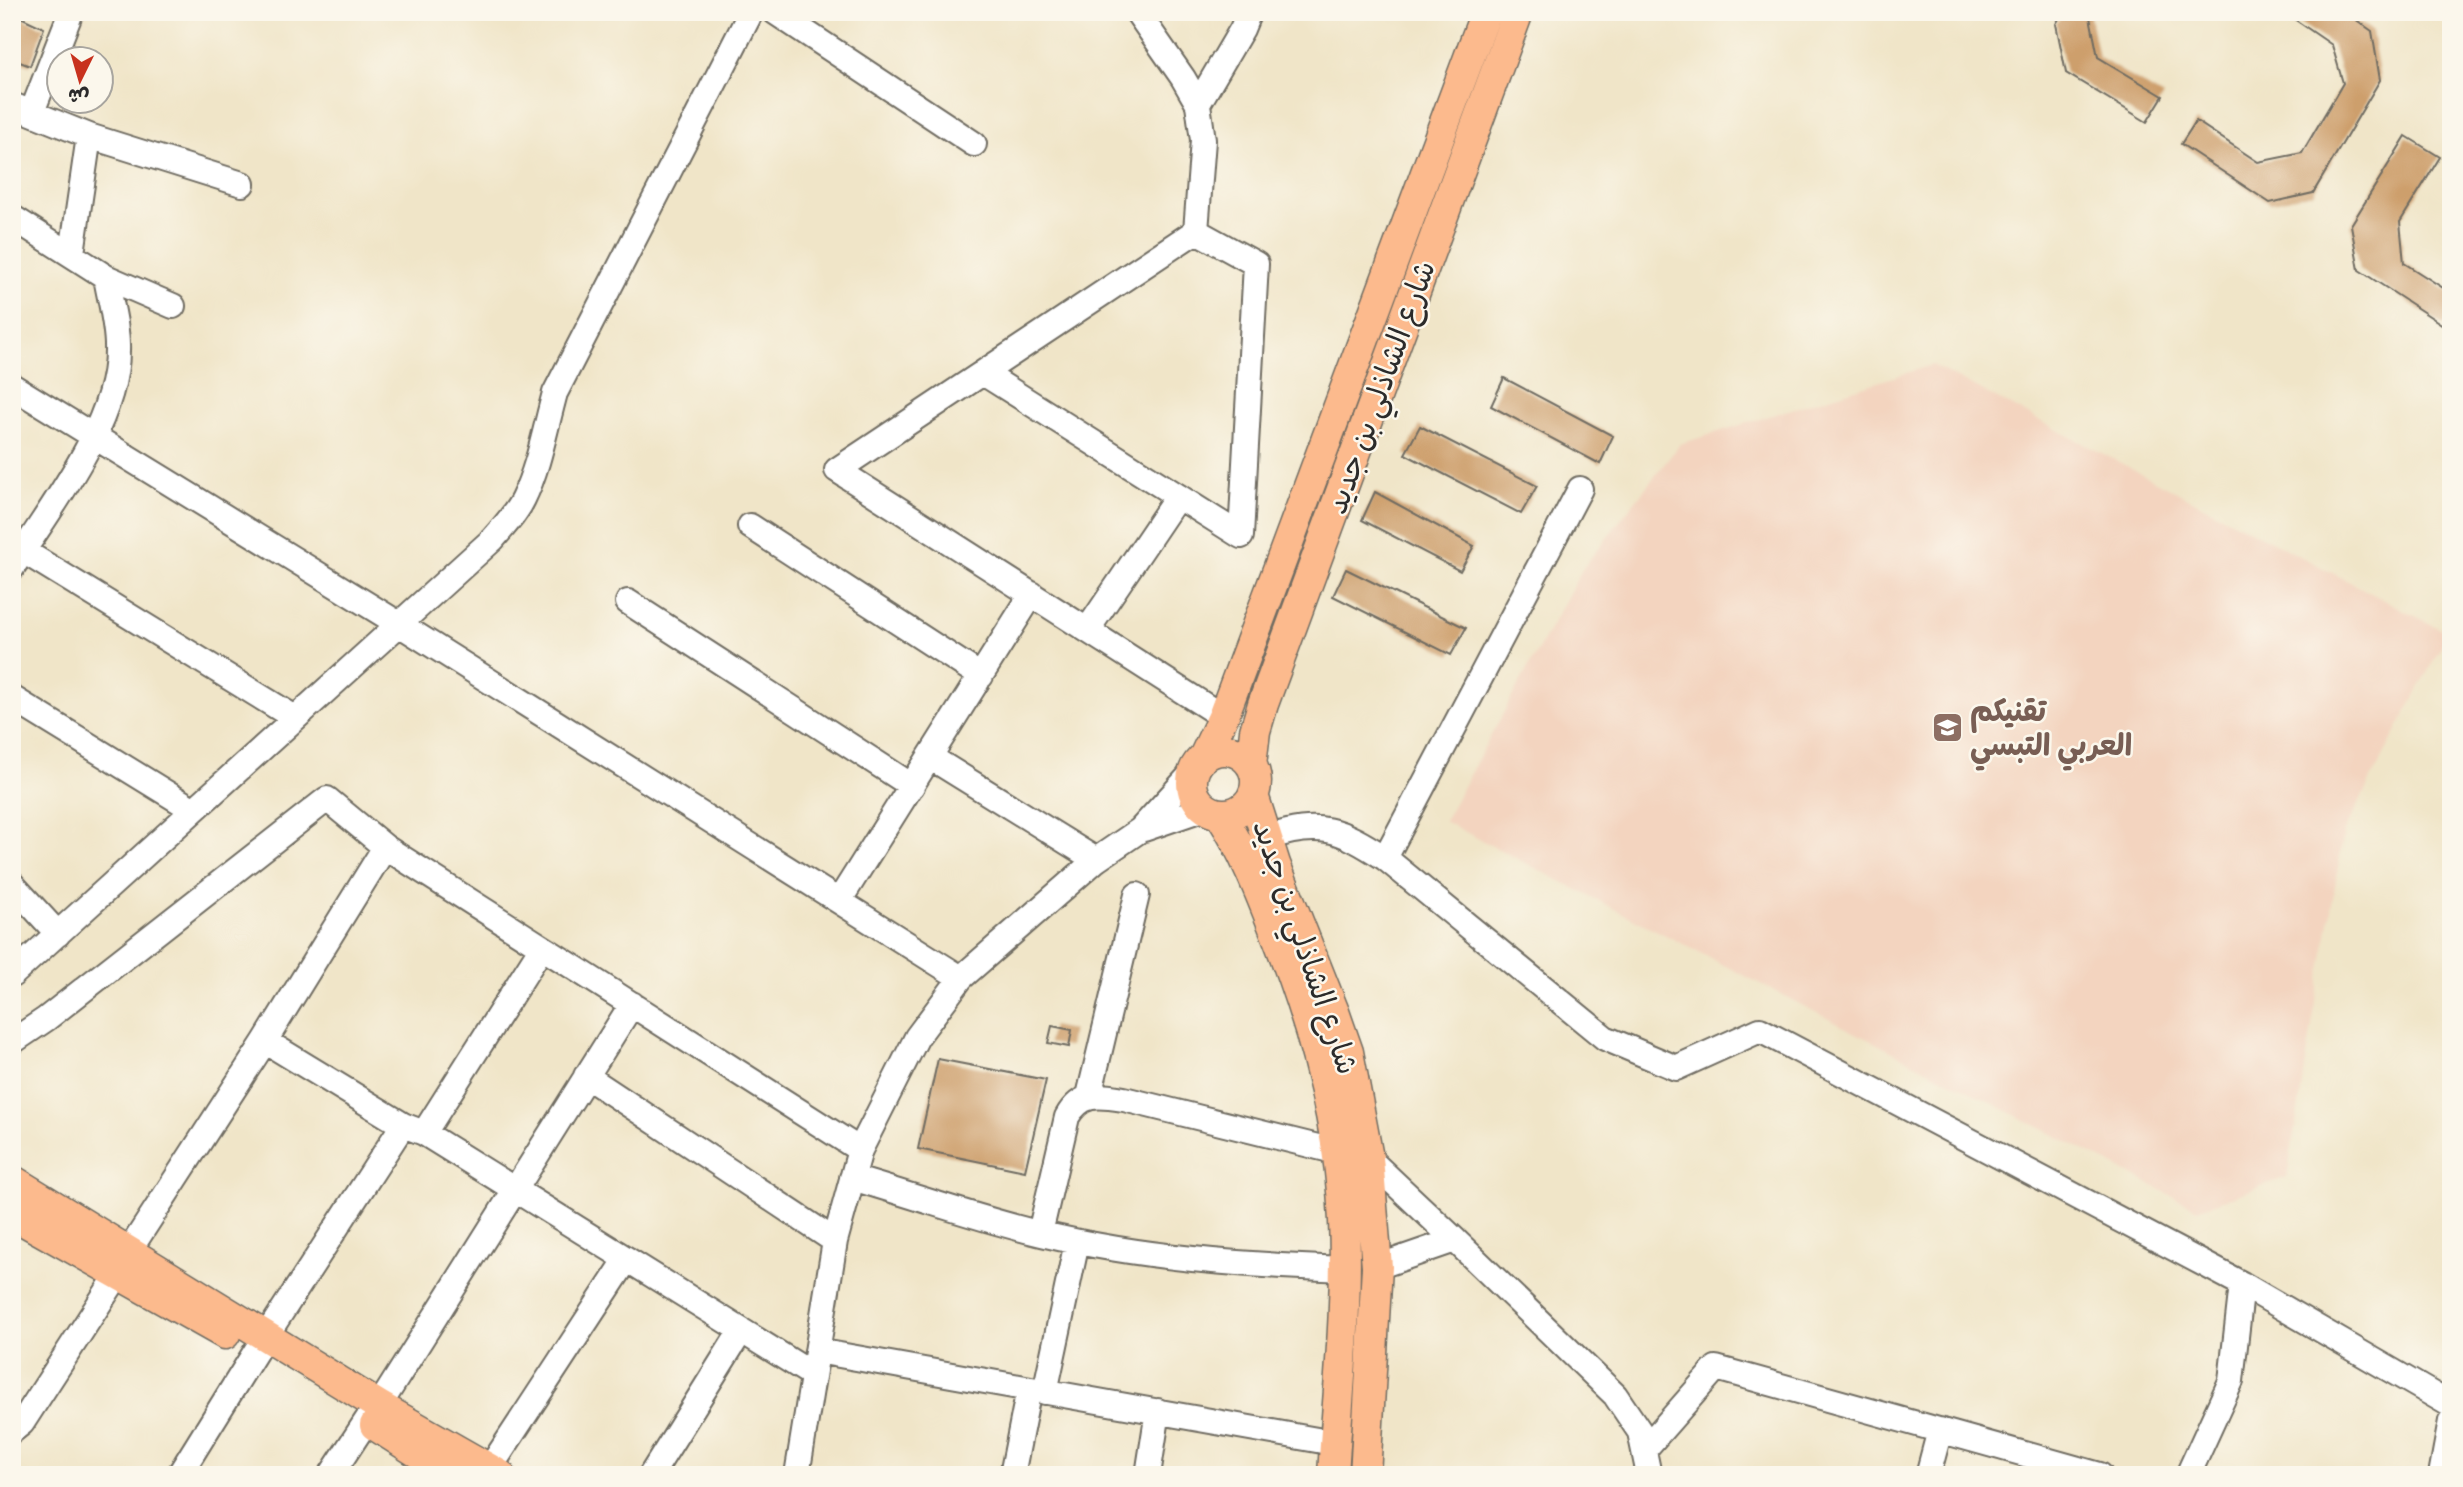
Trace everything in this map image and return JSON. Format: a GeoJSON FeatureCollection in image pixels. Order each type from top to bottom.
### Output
{"type":"FeatureCollection","features":[{"type":"Feature","properties":{"kind":"main road","name":"شارع الشاذلي بن جديد"},"geometry":{"type":"LineString","coordinates":[[1199,765],[1223,717],[1486,12]]}},
{"type":"Feature","properties":{"kind":"main road","name":"شارع الشاذلي بن جديد"},"geometry":{"type":"LineString","coordinates":[[1251,765],[1255,731],[1263,704],[1518,12]]}},
{"type":"Feature","properties":{"kind":"main road"},"geometry":{"type":"LineString","coordinates":[[1216,751],[1232,751],[1246,758],[1251,765],[1256,780],[1253,796],[1243,807],[1228,814],[1212,811],[1195,796],[1192,788],[1199,765],[1216,751]]}},
{"type":"Feature","properties":{"kind":"main road","name":"شارع الشاذلي بن جديد"},"geometry":{"type":"LineString","coordinates":[[1253,796],[1348,1052],[1368,1158],[1377,1268],[1365,1475]]}},
{"type":"Feature","properties":{"kind":"main road","name":"شارع الشاذلي بن جديد"},"geometry":{"type":"LineString","coordinates":[[1212,811],[1238,843],[1290,968],[1323,1080],[1338,1152],[1345,1269],[1333,1475]]}},
{"type":"Feature","properties":{"kind":"main road"},"geometry":{"type":"LineString","coordinates":[[12,1180],[124,1262],[372,1413],[453,1475]]}},
{"type":"Feature","properties":{"kind":"main road"},"geometry":{"type":"LineString","coordinates":[[12,1214],[124,1262]]}},
{"type":"Feature","properties":{"kind":"main road"},"geometry":{"type":"LineString","coordinates":[[372,1413],[495,1472]]}},
{"type":"Feature","properties":{"kind":"street"},"geometry":{"type":"LineString","coordinates":[[71,12],[22,108],[89,136],[242,184]]}},
{"type":"Feature","properties":{"kind":"street"},"geometry":{"type":"LineString","coordinates":[[12,975],[493,538],[523,501],[538,461],[555,393],[751,12]]}},
{"type":"Feature","properties":{"kind":"street"},"geometry":{"type":"LineString","coordinates":[[775,12],[974,144]]}},
{"type":"Feature","properties":{"kind":"street"},"geometry":{"type":"LineString","coordinates":[[1138,12],[1198,104],[1203,140],[1196,231]]}},
{"type":"Feature","properties":{"kind":"street"},"geometry":{"type":"LineString","coordinates":[[1198,104],[1242,29],[1249,12]]}},
{"type":"Feature","properties":{"kind":"street"},"geometry":{"type":"LineString","coordinates":[[72,253],[89,136]]}},
{"type":"Feature","properties":{"kind":"street"},"geometry":{"type":"LineString","coordinates":[[12,217],[106,276],[173,306]]}},
{"type":"Feature","properties":{"kind":"street"},"geometry":{"type":"LineString","coordinates":[[1196,231],[837,470],[1223,717]]}},
{"type":"Feature","properties":{"kind":"street"},"geometry":{"type":"LineString","coordinates":[[983,373],[1241,536],[1256,264],[1196,231]]}},
{"type":"Feature","properties":{"kind":"street"},"geometry":{"type":"LineString","coordinates":[[106,276],[118,352],[112,384],[96,437],[16,554],[295,718]]}},
{"type":"Feature","properties":{"kind":"street"},"geometry":{"type":"LineString","coordinates":[[12,386],[398,624],[961,978]]}},
{"type":"Feature","properties":{"kind":"street"},"geometry":{"type":"LineString","coordinates":[[1385,858],[1580,489]]}},
{"type":"Feature","properties":{"kind":"street"},"geometry":{"type":"LineString","coordinates":[[1088,629],[1178,496]]}},
{"type":"Feature","properties":{"kind":"street"},"geometry":{"type":"LineString","coordinates":[[750,526],[981,676]]}},
{"type":"Feature","properties":{"kind":"street"},"geometry":{"type":"LineString","coordinates":[[839,901],[1032,594]]}},
{"type":"Feature","properties":{"kind":"street"},"geometry":{"type":"LineString","coordinates":[[628,602],[912,786]]}},
{"type":"Feature","properties":{"kind":"street"},"geometry":{"type":"LineString","coordinates":[[12,698],[194,810]]}},
{"type":"Feature","properties":{"kind":"street"},"geometry":{"type":"LineString","coordinates":[[930,757],[1096,860]]}},
{"type":"Feature","properties":{"kind":"street"},"geometry":{"type":"LineString","coordinates":[[797,1475],[835,1241],[852,1178],[860,1150],[917,1037],[961,978],[1096,860],[1140,830],[1199,765]]}},
{"type":"Feature","properties":{"kind":"street"},"geometry":{"type":"LineString","coordinates":[[12,1042],[327,799],[385,847],[860,1150]]}},
{"type":"Feature","properties":{"kind":"street"},"geometry":{"type":"LineString","coordinates":[[1140,830],[1212,811]]}},
{"type":"Feature","properties":{"kind":"street"},"geometry":{"type":"LineString","coordinates":[[1267,838],[1315,828],[1340,832],[1385,858],[1605,1038],[1676,1068],[1760,1030],[2242,1284],[2451,1405]]}},
{"type":"Feature","properties":{"kind":"street"},"geometry":{"type":"LineString","coordinates":[[12,1431],[22,1423],[385,847]]}},
{"type":"Feature","properties":{"kind":"street"},"geometry":{"type":"LineString","coordinates":[[12,884],[58,934]]}},
{"type":"Feature","properties":{"kind":"street"},"geometry":{"type":"LineString","coordinates":[[1089,1096],[1137,895]]}},
{"type":"Feature","properties":{"kind":"street"},"geometry":{"type":"LineString","coordinates":[[178,1475],[261,1344],[542,947]]}},
{"type":"Feature","properties":{"kind":"street"},"geometry":{"type":"LineString","coordinates":[[331,1475],[632,1004]]}},
{"type":"Feature","properties":{"kind":"street"},"geometry":{"type":"LineString","coordinates":[[265,1041],[514,1189],[741,1331],[815,1363],[1037,1390],[1334,1443]]}},
{"type":"Feature","properties":{"kind":"street"},"geometry":{"type":"LineString","coordinates":[[586,1076],[835,1241]]}},
{"type":"Feature","properties":{"kind":"street"},"geometry":{"type":"LineString","coordinates":[[1040,1233],[1067,1117],[1074,1104],[1089,1096],[1124,1099],[1338,1152]]}},
{"type":"Feature","properties":{"kind":"street"},"geometry":{"type":"LineString","coordinates":[[1368,1158],[1615,1395],[1640,1432],[1649,1475]]}},
{"type":"Feature","properties":{"kind":"street"},"geometry":{"type":"LineString","coordinates":[[852,1178],[1077,1242],[1179,1258],[1345,1269]]}},
{"type":"Feature","properties":{"kind":"street"},"geometry":{"type":"LineString","coordinates":[[1377,1268],[1455,1240]]}},
{"type":"Feature","properties":{"kind":"street"},"geometry":{"type":"LineString","coordinates":[[1012,1475],[1077,1242]]}},
{"type":"Feature","properties":{"kind":"street"},"geometry":{"type":"LineString","coordinates":[[495,1472],[627,1259]]}},
{"type":"Feature","properties":{"kind":"street"},"geometry":{"type":"LineString","coordinates":[[2188,1475],[2231,1381],[2242,1284]]}},
{"type":"Feature","properties":{"kind":"street"},"geometry":{"type":"LineString","coordinates":[[651,1475],[741,1331]]}},
{"type":"Feature","properties":{"kind":"street"},"geometry":{"type":"LineString","coordinates":[[1644,1450],[1716,1368],[2100,1475]]}},
{"type":"Feature","properties":{"kind":"street"},"geometry":{"type":"LineString","coordinates":[[1147,1475],[1158,1411]]}},
{"type":"Feature","properties":{"kind":"street"},"geometry":{"type":"LineString","coordinates":[[2441,1475],[2451,1421]]}},
{"type":"Feature","properties":{"kind":"street"},"geometry":{"type":"LineString","coordinates":[[1928,1475],[1940,1430]]}},
{"type":"Feature","properties":{"kind":"shaded area","name":"تقنيكم العربي التبسي"},"geometry":{"type":"Polygon","coordinates":[[[1932,365],[2448,633],[2344,831],[2287,1177],[2198,1209],[1444,821],[1583,568],[1680,444],[1932,365]]]}},
{"type":"Feature","properties":{"kind":"building"},"geometry":{"type":"Polygon","coordinates":[[[2063,12],[2089,12],[2098,57],[2163,96],[2147,122],[2066,73],[2056,24],[2063,12]]]}},
{"type":"Feature","properties":{"kind":"building"},"geometry":{"type":"Polygon","coordinates":[[[2284,12],[2345,12],[2372,31],[2380,80],[2313,193],[2270,203],[2181,144],[2196,121],[2258,162],[2302,153],[2343,83],[2332,45],[2284,12]]]}},
{"type":"Feature","properties":{"kind":"building"},"geometry":{"type":"Polygon","coordinates":[[[12,13],[44,28],[30,66],[12,59],[12,13]]]}},
{"type":"Feature","properties":{"kind":"building"},"geometry":{"type":"Polygon","coordinates":[[[2406,136],[2440,157],[2400,222],[2404,263],[2451,293],[2451,314],[2443,325],[2359,270],[2351,225],[2406,136]]]}},
{"type":"Feature","properties":{"kind":"building"},"geometry":{"type":"Polygon","coordinates":[[[1504,378],[1613,436],[1600,464],[1491,406],[1504,378]]]}},
{"type":"Feature","properties":{"kind":"building"},"geometry":{"type":"Polygon","coordinates":[[[1420,426],[1537,486],[1521,514],[1405,454],[1420,426]]]}},
{"type":"Feature","properties":{"kind":"building"},"geometry":{"type":"Polygon","coordinates":[[[1375,492],[1474,546],[1460,571],[1362,520],[1375,492]]]}},
{"type":"Feature","properties":{"kind":"building"},"geometry":{"type":"Polygon","coordinates":[[[1346,569],[1466,628],[1451,655],[1333,596],[1346,569]]]}},
{"type":"Feature","properties":{"kind":"building"},"geometry":{"type":"Polygon","coordinates":[[[1052,1026],[1072,1030],[1069,1047],[1048,1043],[1052,1026]]]}},
{"type":"Feature","properties":{"kind":"building"},"geometry":{"type":"Polygon","coordinates":[[[938,1059],[1046,1080],[1025,1171],[918,1149],[938,1059]]]}},
{"type":"Feature","properties":{"kind":"place","name":"تقنيكم العربي التبسي"},"geometry":{"type":"Point","coordinates":[1947,727]}}]}
